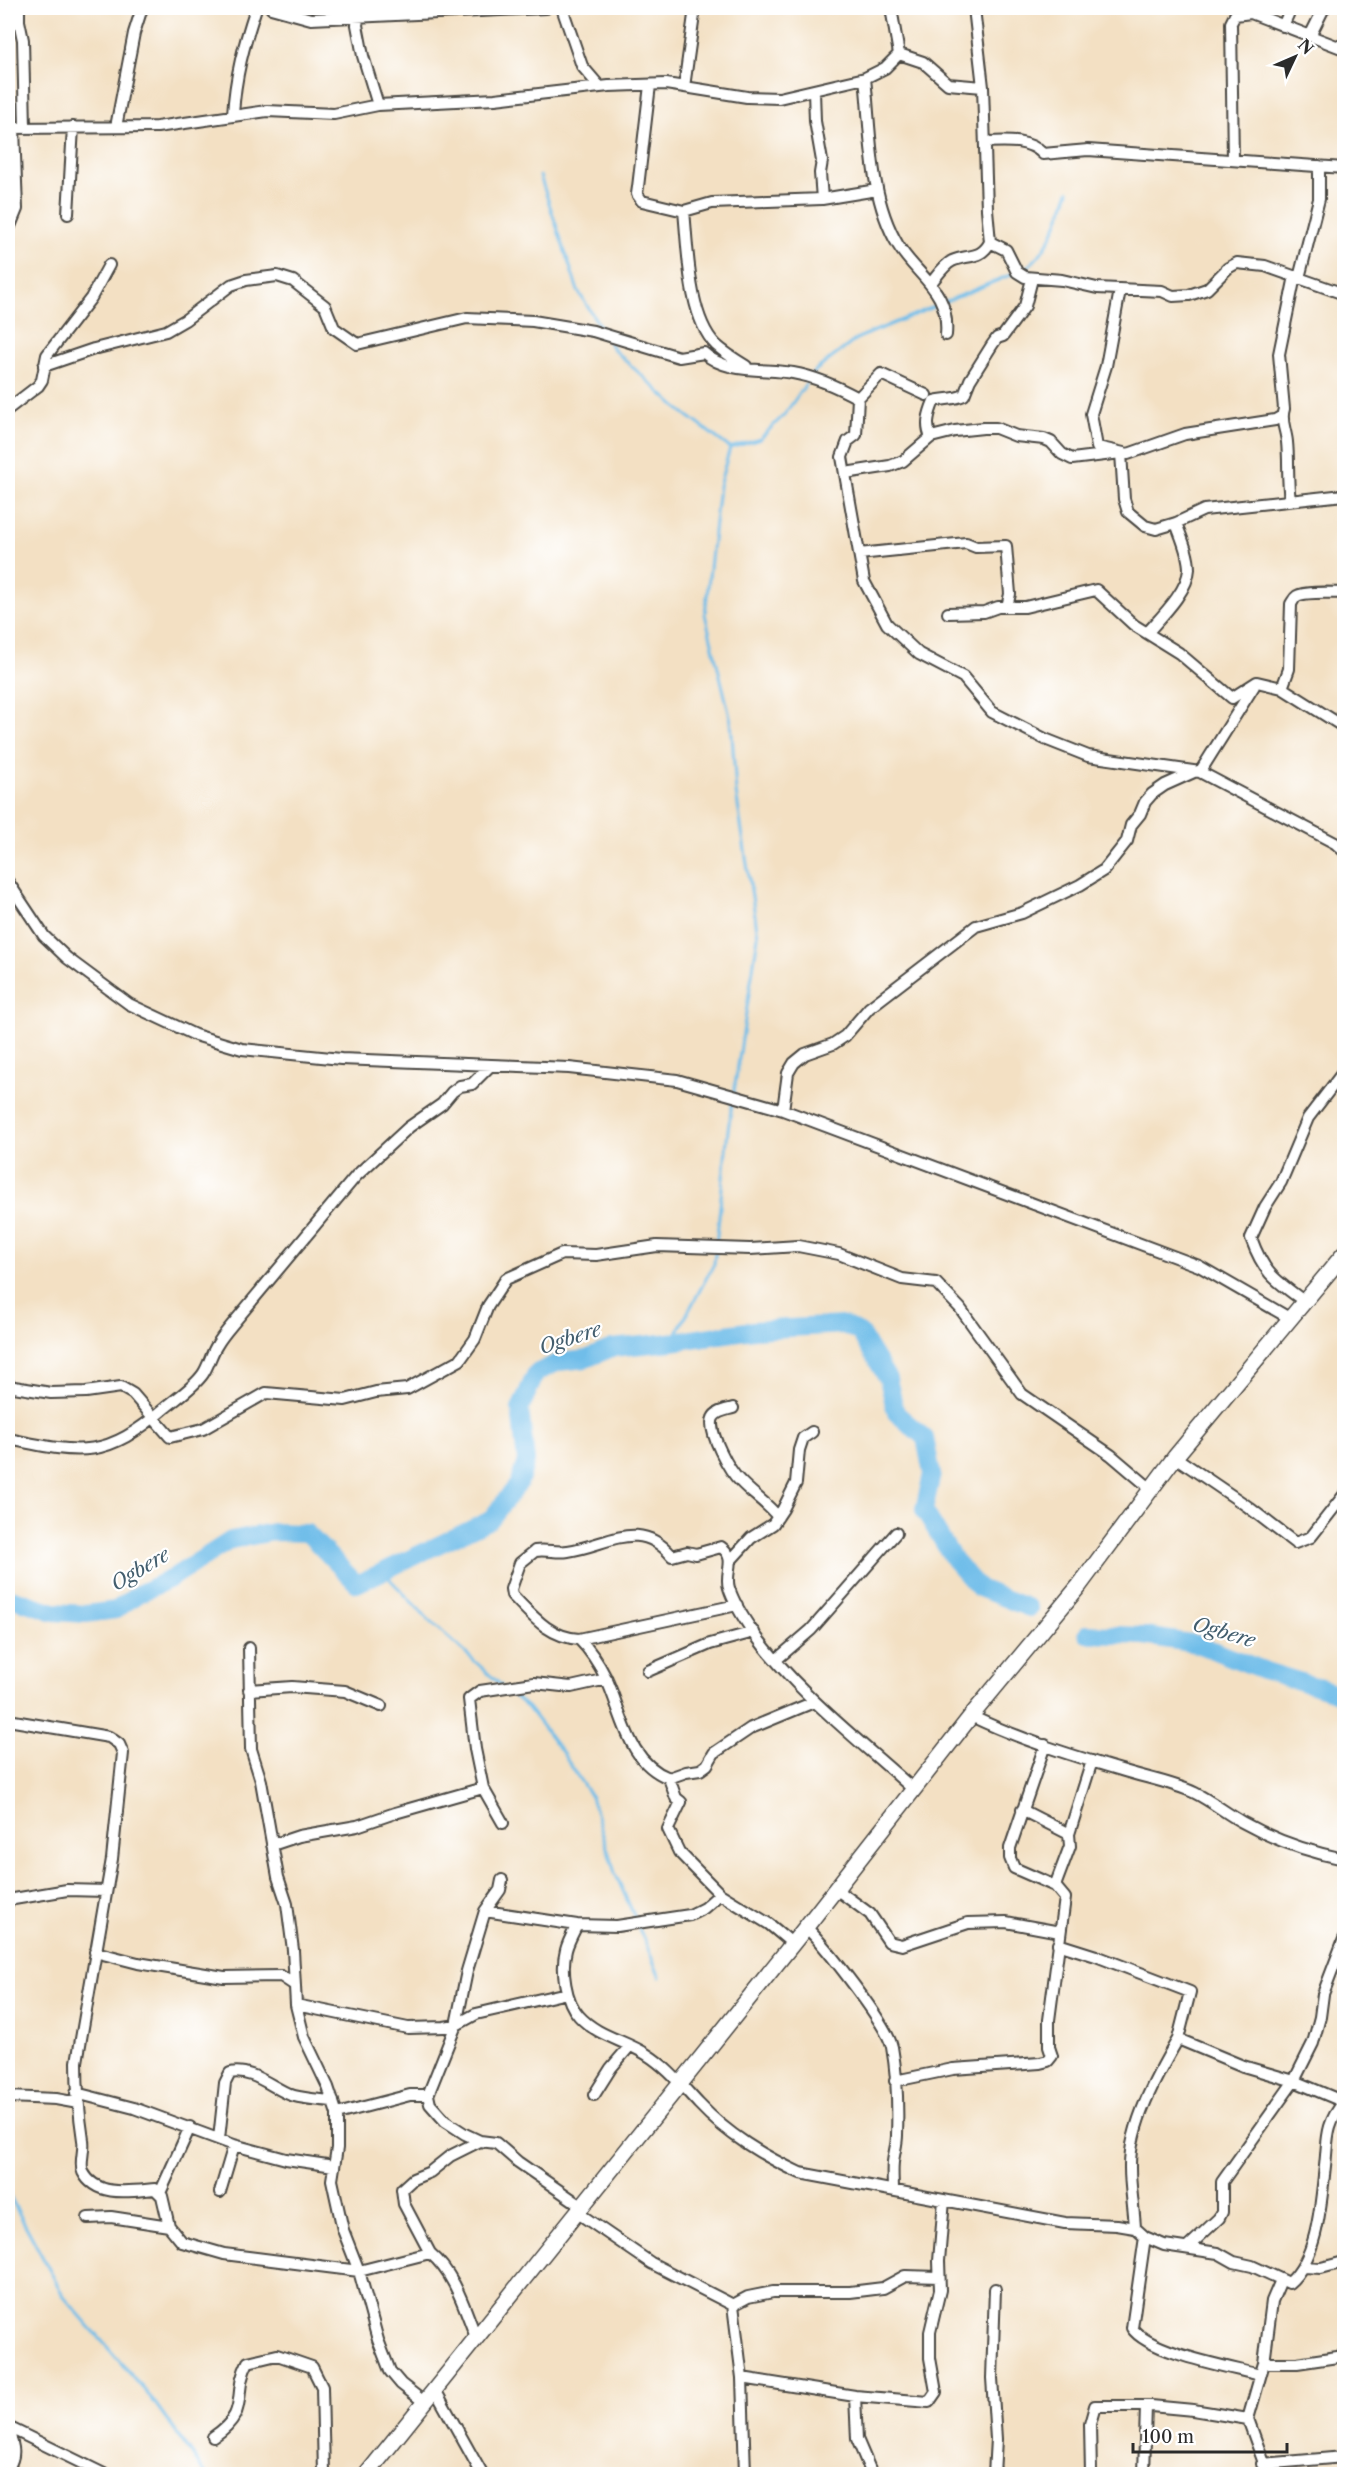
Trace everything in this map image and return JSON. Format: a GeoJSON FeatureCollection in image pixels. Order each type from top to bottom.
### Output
{"type":"FeatureCollection","features":[{"type":"Feature","properties":{"kind":"main road"},"geometry":{"type":"LineString","coordinates":[[367,2475],[434,2388],[793,1944],[971,1716],[1079,1587],[1175,1457],[1344,1254]]}},
{"type":"Feature","properties":{"kind":"street"},"geometry":{"type":"LineString","coordinates":[[8,231],[17,209],[16,127],[23,40],[19,8]]}},
{"type":"Feature","properties":{"kind":"street"},"geometry":{"type":"LineString","coordinates":[[116,127],[134,33],[142,8]]}},
{"type":"Feature","properties":{"kind":"street"},"geometry":{"type":"LineString","coordinates":[[233,116],[234,89],[240,54],[256,8]]}},
{"type":"Feature","properties":{"kind":"street"},"geometry":{"type":"LineString","coordinates":[[271,8],[311,18],[360,12],[546,8]]}},
{"type":"Feature","properties":{"kind":"street"},"geometry":{"type":"LineString","coordinates":[[562,8],[582,66],[600,87]]}},
{"type":"Feature","properties":{"kind":"street"},"geometry":{"type":"LineString","coordinates":[[684,87],[695,8]]}},
{"type":"Feature","properties":{"kind":"street"},"geometry":{"type":"LineString","coordinates":[[891,8],[899,54]]}},
{"type":"Feature","properties":{"kind":"street"},"geometry":{"type":"LineString","coordinates":[[932,283],[947,265],[953,261],[982,253],[990,242],[983,87],[974,8]]}},
{"type":"Feature","properties":{"kind":"street"},"geometry":{"type":"LineString","coordinates":[[1283,26],[1291,8]]}},
{"type":"Feature","properties":{"kind":"street"},"geometry":{"type":"LineString","coordinates":[[1310,36],[1324,8]]}},
{"type":"Feature","properties":{"kind":"street"},"geometry":{"type":"LineString","coordinates":[[360,12],[357,25],[363,56],[378,105]]}},
{"type":"Feature","properties":{"kind":"street"},"geometry":{"type":"LineString","coordinates":[[1233,160],[1231,23],[1235,15],[1251,13],[1344,49]]}},
{"type":"Feature","properties":{"kind":"street"},"geometry":{"type":"LineString","coordinates":[[16,127],[157,128],[267,111],[334,114],[378,105],[495,99],[600,87],[650,85],[684,87],[747,97],[779,98],[865,78],[885,68],[899,54]]}},
{"type":"Feature","properties":{"kind":"street"},"geometry":{"type":"LineString","coordinates":[[899,54],[923,62],[948,84],[983,87]]}},
{"type":"Feature","properties":{"kind":"street"},"geometry":{"type":"LineString","coordinates":[[865,78],[878,190],[886,220],[898,246],[932,283],[945,311],[946,335]]}},
{"type":"Feature","properties":{"kind":"street"},"geometry":{"type":"LineString","coordinates":[[650,85],[637,194],[642,201],[684,211],[712,203],[822,199],[878,190]]}},
{"type":"Feature","properties":{"kind":"street"},"geometry":{"type":"LineString","coordinates":[[814,91],[815,121],[822,161],[820,173],[822,199]]}},
{"type":"Feature","properties":{"kind":"street"},"geometry":{"type":"LineString","coordinates":[[68,214],[73,127]]}},
{"type":"Feature","properties":{"kind":"street"},"geometry":{"type":"LineString","coordinates":[[986,142],[1026,143],[1036,146],[1043,154],[1088,150],[1344,168]]}},
{"type":"Feature","properties":{"kind":"street"},"geometry":{"type":"LineString","coordinates":[[1120,290],[1106,366],[1091,414],[1097,447],[1128,454],[1185,434],[1275,420],[1281,416],[1284,409],[1279,354],[1297,277],[1319,199],[1319,166]]}},
{"type":"Feature","properties":{"kind":"street"},"geometry":{"type":"LineString","coordinates":[[684,211],[696,304],[704,328],[715,344],[750,368]]}},
{"type":"Feature","properties":{"kind":"street"},"geometry":{"type":"LineString","coordinates":[[990,242],[1006,250],[1017,272],[1032,279],[1062,280],[1097,288],[1162,291],[1173,296],[1189,295],[1207,289],[1228,268],[1237,263],[1265,266],[1344,294]]}},
{"type":"Feature","properties":{"kind":"street"},"geometry":{"type":"LineString","coordinates":[[8,409],[38,386],[42,380],[47,355],[91,298],[109,265]]}},
{"type":"Feature","properties":{"kind":"street"},"geometry":{"type":"LineString","coordinates":[[44,366],[94,349],[166,331],[231,285],[246,280],[278,276],[293,281],[325,306],[334,328],[357,344],[467,318],[533,321],[593,331],[679,357],[704,353],[720,364],[795,373],[836,386],[858,398]]}},
{"type":"Feature","properties":{"kind":"street"},"geometry":{"type":"LineString","coordinates":[[931,437],[928,421],[934,401],[944,398],[955,399],[964,395],[970,380],[992,345],[997,338],[1003,336],[1024,306],[1032,279]]}},
{"type":"Feature","properties":{"kind":"street"},"geometry":{"type":"LineString","coordinates":[[926,395],[881,374],[858,398],[856,435],[848,441],[843,451],[864,581],[888,624],[919,654],[963,677],[992,712],[1046,739],[1088,756],[1200,772],[1335,843],[1344,851]]}},
{"type":"Feature","properties":{"kind":"street"},"geometry":{"type":"LineString","coordinates":[[1281,416],[1287,441],[1287,480],[1290,500]]}},
{"type":"Feature","properties":{"kind":"street"},"geometry":{"type":"LineString","coordinates":[[845,473],[897,464],[931,437],[955,431],[996,428],[1016,436],[1044,439],[1072,459],[1121,453]]}},
{"type":"Feature","properties":{"kind":"street"},"geometry":{"type":"LineString","coordinates":[[1121,453],[1124,499],[1128,512],[1145,526],[1156,529],[1204,510],[1344,495]]}},
{"type":"Feature","properties":{"kind":"street"},"geometry":{"type":"LineString","coordinates":[[1147,633],[1178,596],[1187,577],[1187,557],[1176,523]]}},
{"type":"Feature","properties":{"kind":"street"},"geometry":{"type":"LineString","coordinates":[[859,554],[966,543],[976,547],[1006,546],[1010,594],[1007,607]]}},
{"type":"Feature","properties":{"kind":"street"},"geometry":{"type":"LineString","coordinates":[[948,613],[984,612],[998,607],[1025,608],[1096,590],[1134,625],[1179,653],[1232,698],[1257,682],[1282,688],[1344,727]]}},
{"type":"Feature","properties":{"kind":"street"},"geometry":{"type":"LineString","coordinates":[[1282,688],[1289,669],[1291,604],[1294,599],[1297,596],[1308,594],[1344,593]]}},
{"type":"Feature","properties":{"kind":"street"},"geometry":{"type":"LineString","coordinates":[[783,1110],[788,1073],[794,1063],[805,1054],[833,1044],[845,1036],[869,1008],[976,926],[1022,913],[1080,885],[1104,870],[1127,842],[1131,825],[1152,794],[1180,777],[1200,772],[1257,682]]}},
{"type":"Feature","properties":{"kind":"street"},"geometry":{"type":"LineString","coordinates":[[8,882],[44,936],[67,958],[129,1004],[195,1035],[242,1049],[341,1059],[569,1068],[677,1080],[783,1110],[1199,1266],[1291,1319]]}},
{"type":"Feature","properties":{"kind":"street"},"geometry":{"type":"LineString","coordinates":[[8,1439],[54,1450],[105,1447],[124,1440],[155,1417],[202,1375],[216,1346],[231,1326],[356,1176],[409,1128],[442,1104],[452,1092],[460,1086],[472,1084],[490,1066]]}},
{"type":"Feature","properties":{"kind":"street"},"geometry":{"type":"LineString","coordinates":[[1305,1302],[1278,1282],[1262,1264],[1251,1238],[1265,1207],[1281,1182],[1308,1118],[1344,1071]]}},
{"type":"Feature","properties":{"kind":"street"},"geometry":{"type":"LineString","coordinates":[[8,1386],[51,1393],[86,1392],[120,1387],[133,1394],[170,1437],[203,1429],[266,1393],[345,1400],[376,1392],[407,1389],[460,1360],[475,1339],[488,1306],[506,1279],[562,1254],[596,1255],[657,1246],[750,1249],[798,1246],[839,1254],[902,1279],[936,1283],[960,1308],[1022,1395],[1111,1455],[1151,1489]]}},
{"type":"Feature","properties":{"kind":"street"},"geometry":{"type":"LineString","coordinates":[[733,1408],[715,1415],[711,1426],[723,1456],[738,1480],[768,1505],[778,1517]]}},
{"type":"Feature","properties":{"kind":"street"},"geometry":{"type":"LineString","coordinates":[[731,1560],[751,1538],[773,1524],[778,1517],[795,1483],[803,1438],[812,1432]]}},
{"type":"Feature","properties":{"kind":"street"},"geometry":{"type":"LineString","coordinates":[[1175,1457],[1247,1506],[1295,1543],[1311,1537],[1340,1509],[1344,1495]]}},
{"type":"Feature","properties":{"kind":"street"},"geometry":{"type":"LineString","coordinates":[[776,1660],[811,1630],[896,1533]]}},
{"type":"Feature","properties":{"kind":"street"},"geometry":{"type":"LineString","coordinates":[[737,1605],[579,1639],[566,1639],[544,1628],[512,1595],[511,1589],[520,1563],[535,1551],[566,1552],[634,1534],[651,1537],[661,1543],[672,1556],[687,1552],[696,1554],[721,1547],[727,1551],[731,1560],[728,1586],[753,1632],[814,1702],[914,1790]]}},
{"type":"Feature","properties":{"kind":"street"},"geometry":{"type":"LineString","coordinates":[[648,1671],[711,1644],[753,1632]]}},
{"type":"Feature","properties":{"kind":"street"},"geometry":{"type":"LineString","coordinates":[[579,1639],[589,1649],[607,1679],[636,1752],[658,1774],[669,1778],[700,1770],[707,1765],[714,1753],[751,1728],[814,1702]]}},
{"type":"Feature","properties":{"kind":"street"},"geometry":{"type":"LineString","coordinates":[[249,1648],[251,1749],[261,1781],[278,1877],[287,1904],[293,1950],[293,1984],[296,2005],[304,2037],[328,2087],[337,2114],[332,2180],[343,2230],[390,2371],[401,2384],[424,2402]]}},
{"type":"Feature","properties":{"kind":"street"},"geometry":{"type":"LineString","coordinates":[[503,1823],[483,1788],[475,1749],[469,1699],[480,1691],[534,1683],[571,1688],[607,1679]]}},
{"type":"Feature","properties":{"kind":"street"},"geometry":{"type":"LineString","coordinates":[[249,1690],[292,1687],[345,1691],[381,1706]]}},
{"type":"Feature","properties":{"kind":"street"},"geometry":{"type":"LineString","coordinates":[[971,1716],[1013,1736],[1195,1793],[1244,1823],[1284,1842],[1318,1854],[1344,1859]]}},
{"type":"Feature","properties":{"kind":"street"},"geometry":{"type":"LineString","coordinates":[[8,1720],[109,1737],[119,1744],[123,1753],[106,1891],[77,2062],[77,2098],[84,2146],[82,2161],[83,2172],[91,2181],[115,2192],[155,2190],[160,2193]]}},
{"type":"Feature","properties":{"kind":"street"},"geometry":{"type":"LineString","coordinates":[[895,2081],[953,2069],[1048,2061],[1052,2056],[1049,2047],[1049,2020],[1065,1898],[1055,1886],[1014,1868],[1010,1858],[1010,1848],[1045,1745]]}},
{"type":"Feature","properties":{"kind":"street"},"geometry":{"type":"LineString","coordinates":[[1055,1886],[1070,1846],[1069,1834],[1092,1761]]}},
{"type":"Feature","properties":{"kind":"street"},"geometry":{"type":"LineString","coordinates":[[669,1778],[676,1798],[681,1802],[669,1824],[672,1839],[679,1852],[720,1894],[769,1924],[793,1944]]}},
{"type":"Feature","properties":{"kind":"street"},"geometry":{"type":"LineString","coordinates":[[272,1845],[299,1836],[357,1826],[483,1788]]}},
{"type":"Feature","properties":{"kind":"street"},"geometry":{"type":"LineString","coordinates":[[1022,1810],[1069,1834]]}},
{"type":"Feature","properties":{"kind":"street"},"geometry":{"type":"LineString","coordinates":[[502,1880],[500,1890],[485,1911],[467,1971],[456,2025],[428,2095],[430,2104],[445,2121],[465,2134],[496,2143],[651,2263],[733,2305]]}},
{"type":"Feature","properties":{"kind":"street"},"geometry":{"type":"LineString","coordinates":[[836,1889],[870,1914],[889,1942],[894,1944],[902,1945],[968,1923],[1006,1922],[1060,1932]]}},
{"type":"Feature","properties":{"kind":"street"},"geometry":{"type":"LineString","coordinates":[[8,1900],[67,1890],[106,1891]]}},
{"type":"Feature","properties":{"kind":"street"},"geometry":{"type":"LineString","coordinates":[[485,1911],[577,1925],[617,1926],[690,1916],[704,1908],[720,1894]]}},
{"type":"Feature","properties":{"kind":"street"},"geometry":{"type":"LineString","coordinates":[[577,1925],[566,1951],[564,1973],[567,1993],[578,2016],[599,2032],[645,2054],[681,2082],[699,2104],[728,2130],[763,2156],[800,2172],[944,2200],[1065,2223],[1135,2228],[1145,2237],[1164,2245],[1218,2253],[1234,2262],[1252,2266],[1289,2283],[1304,2267],[1311,2249],[1325,2164],[1326,2135],[1330,2123],[1344,2102],[1294,2081],[1243,2066],[1178,2038]]}},
{"type":"Feature","properties":{"kind":"street"},"geometry":{"type":"LineString","coordinates":[[806,1927],[849,1980],[888,2036],[892,2046],[897,2137],[892,2164],[893,2190]]}},
{"type":"Feature","properties":{"kind":"street"},"geometry":{"type":"LineString","coordinates":[[1187,2248],[1219,2218],[1222,2212],[1222,2182],[1294,2081],[1313,2043],[1323,1994],[1344,1939]]}},
{"type":"Feature","properties":{"kind":"street"},"geometry":{"type":"LineString","coordinates":[[1058,1944],[1190,1992],[1178,2038],[1162,2066],[1133,2135],[1130,2167],[1135,2228]]}},
{"type":"Feature","properties":{"kind":"street"},"geometry":{"type":"LineString","coordinates":[[95,1952],[138,1963],[224,1977],[281,1976],[293,1984]]}},
{"type":"Feature","properties":{"kind":"street"},"geometry":{"type":"LineString","coordinates":[[296,2005],[408,2028],[444,2027],[456,2025],[476,2014],[567,1993]]}},
{"type":"Feature","properties":{"kind":"street"},"geometry":{"type":"LineString","coordinates":[[594,2095],[611,2068],[629,2047]]}},
{"type":"Feature","properties":{"kind":"street"},"geometry":{"type":"LineString","coordinates":[[219,2139],[225,2083],[230,2073],[235,2072],[264,2080],[290,2095],[333,2102]]}},
{"type":"Feature","properties":{"kind":"street"},"geometry":{"type":"LineString","coordinates":[[337,2114],[410,2095],[428,2095]]}},
{"type":"Feature","properties":{"kind":"street"},"geometry":{"type":"LineString","coordinates":[[8,2097],[77,2098],[134,2108],[234,2145],[286,2159],[334,2166]]}},
{"type":"Feature","properties":{"kind":"street"},"geometry":{"type":"LineString","coordinates":[[190,2127],[160,2193],[169,2226],[182,2242],[224,2254],[358,2271],[430,2253]]}},
{"type":"Feature","properties":{"kind":"street"},"geometry":{"type":"LineString","coordinates":[[476,2337],[459,2292],[441,2263],[430,2253],[404,2204],[402,2189],[413,2179],[430,2172],[450,2156],[480,2140]]}},
{"type":"Feature","properties":{"kind":"street"},"geometry":{"type":"LineString","coordinates":[[220,2192],[234,2145]]}},
{"type":"Feature","properties":{"kind":"street"},"geometry":{"type":"LineString","coordinates":[[742,2378],[855,2396],[929,2402],[933,2399],[936,2392],[930,2358],[930,2332],[940,2290],[944,2200]]}},
{"type":"Feature","properties":{"kind":"street"},"geometry":{"type":"LineString","coordinates":[[88,2218],[111,2217],[169,2226]]}},
{"type":"Feature","properties":{"kind":"street"},"geometry":{"type":"LineString","coordinates":[[1145,2237],[1132,2328],[1138,2336],[1181,2355],[1260,2374]]}},
{"type":"Feature","properties":{"kind":"street"},"geometry":{"type":"LineString","coordinates":[[1304,2267],[1321,2268],[1344,2262]]}},
{"type":"Feature","properties":{"kind":"street"},"geometry":{"type":"LineString","coordinates":[[733,2305],[748,2297],[773,2292],[850,2292],[883,2288],[905,2276],[939,2277]]}},
{"type":"Feature","properties":{"kind":"street"},"geometry":{"type":"LineString","coordinates":[[1268,2475],[1248,2419],[1264,2362],[1272,2301],[1281,2280]]}},
{"type":"Feature","properties":{"kind":"street"},"geometry":{"type":"LineString","coordinates":[[994,2475],[996,2439],[992,2378],[995,2289]]}},
{"type":"Feature","properties":{"kind":"street"},"geometry":{"type":"LineString","coordinates":[[733,2305],[742,2378],[745,2475]]}},
{"type":"Feature","properties":{"kind":"street"},"geometry":{"type":"LineString","coordinates":[[213,2437],[226,2428],[240,2407],[244,2369],[248,2362],[277,2355],[312,2367],[322,2387],[324,2475]]}},
{"type":"Feature","properties":{"kind":"street"},"geometry":{"type":"LineString","coordinates":[[1264,2362],[1297,2363],[1344,2356]]}},
{"type":"Feature","properties":{"kind":"street"},"geometry":{"type":"LineString","coordinates":[[434,2388],[482,2475]]}},
{"type":"Feature","properties":{"kind":"street"},"geometry":{"type":"LineString","coordinates":[[855,2396],[857,2439],[872,2475]]}},
{"type":"Feature","properties":{"kind":"street"},"geometry":{"type":"LineString","coordinates":[[1091,2475],[1090,2424],[1095,2406],[1146,2406],[1193,2410],[1248,2419]]}},
{"type":"Feature","properties":{"kind":"street"},"geometry":{"type":"LineString","coordinates":[[1144,2475],[1146,2406]]}},
{"type":"Feature","properties":{"kind":"street"},"geometry":{"type":"LineString","coordinates":[[8,2428],[15,2457],[8,2468]]}},
{"type":"Feature","properties":{"kind":"street"},"geometry":{"type":"LineString","coordinates":[[8,2428],[104,2475]]}},
{"type":"Feature","properties":{"kind":"street"},"geometry":{"type":"LineString","coordinates":[[1263,2464],[1344,2457]]}},
{"type":"Feature","properties":{"kind":"waterway"},"geometry":{"type":"LineString","coordinates":[[540,176],[578,291],[602,330]]}},
{"type":"Feature","properties":{"kind":"waterway"},"geometry":{"type":"LineString","coordinates":[[1021,270],[1030,264],[1046,246],[1069,191]]}},
{"type":"Feature","properties":{"kind":"waterway"},"geometry":{"type":"LineString","coordinates":[[730,448],[760,439],[784,415],[816,370],[858,338],[1015,273]]}},
{"type":"Feature","properties":{"kind":"waterway"},"geometry":{"type":"LineString","coordinates":[[607,339],[613,349],[676,407],[730,448]]}},
{"type":"Feature","properties":{"kind":"waterway"},"geometry":{"type":"LineString","coordinates":[[672,1342],[714,1264],[728,1130],[758,936],[736,792],[731,721],[705,614],[719,486],[730,448]]}},
{"type":"Feature","properties":{"kind":"waterway","name":"Ogbere"},"geometry":{"type":"LineString","coordinates":[[8,1597],[54,1612],[86,1614],[116,1610],[138,1594],[170,1579],[231,1540],[273,1532],[307,1533],[357,1584],[490,1520],[519,1483],[526,1461],[520,1409],[536,1373],[559,1362],[586,1359],[612,1348],[753,1330],[844,1325],[860,1333],[888,1379],[896,1413],[925,1438],[932,1474],[924,1510],[954,1560],[979,1588],[1029,1608]]}},
{"type":"Feature","properties":{"kind":"waterway"},"geometry":{"type":"LineString","coordinates":[[384,1573],[428,1619],[501,1685]]}},
{"type":"Feature","properties":{"kind":"waterway","name":"Ogbere"},"geometry":{"type":"LineString","coordinates":[[1087,1634],[1144,1636],[1197,1644],[1266,1671],[1344,1695]]}},
{"type":"Feature","properties":{"kind":"waterway"},"geometry":{"type":"LineString","coordinates":[[508,1691],[528,1708],[562,1752],[591,1797],[615,1873],[636,1920]]}},
{"type":"Feature","properties":{"kind":"waterway"},"geometry":{"type":"LineString","coordinates":[[638,1926],[660,1977]]}},
{"type":"Feature","properties":{"kind":"waterway"},"geometry":{"type":"LineString","coordinates":[[8,2193],[64,2297],[152,2399],[206,2474]]}}]}
